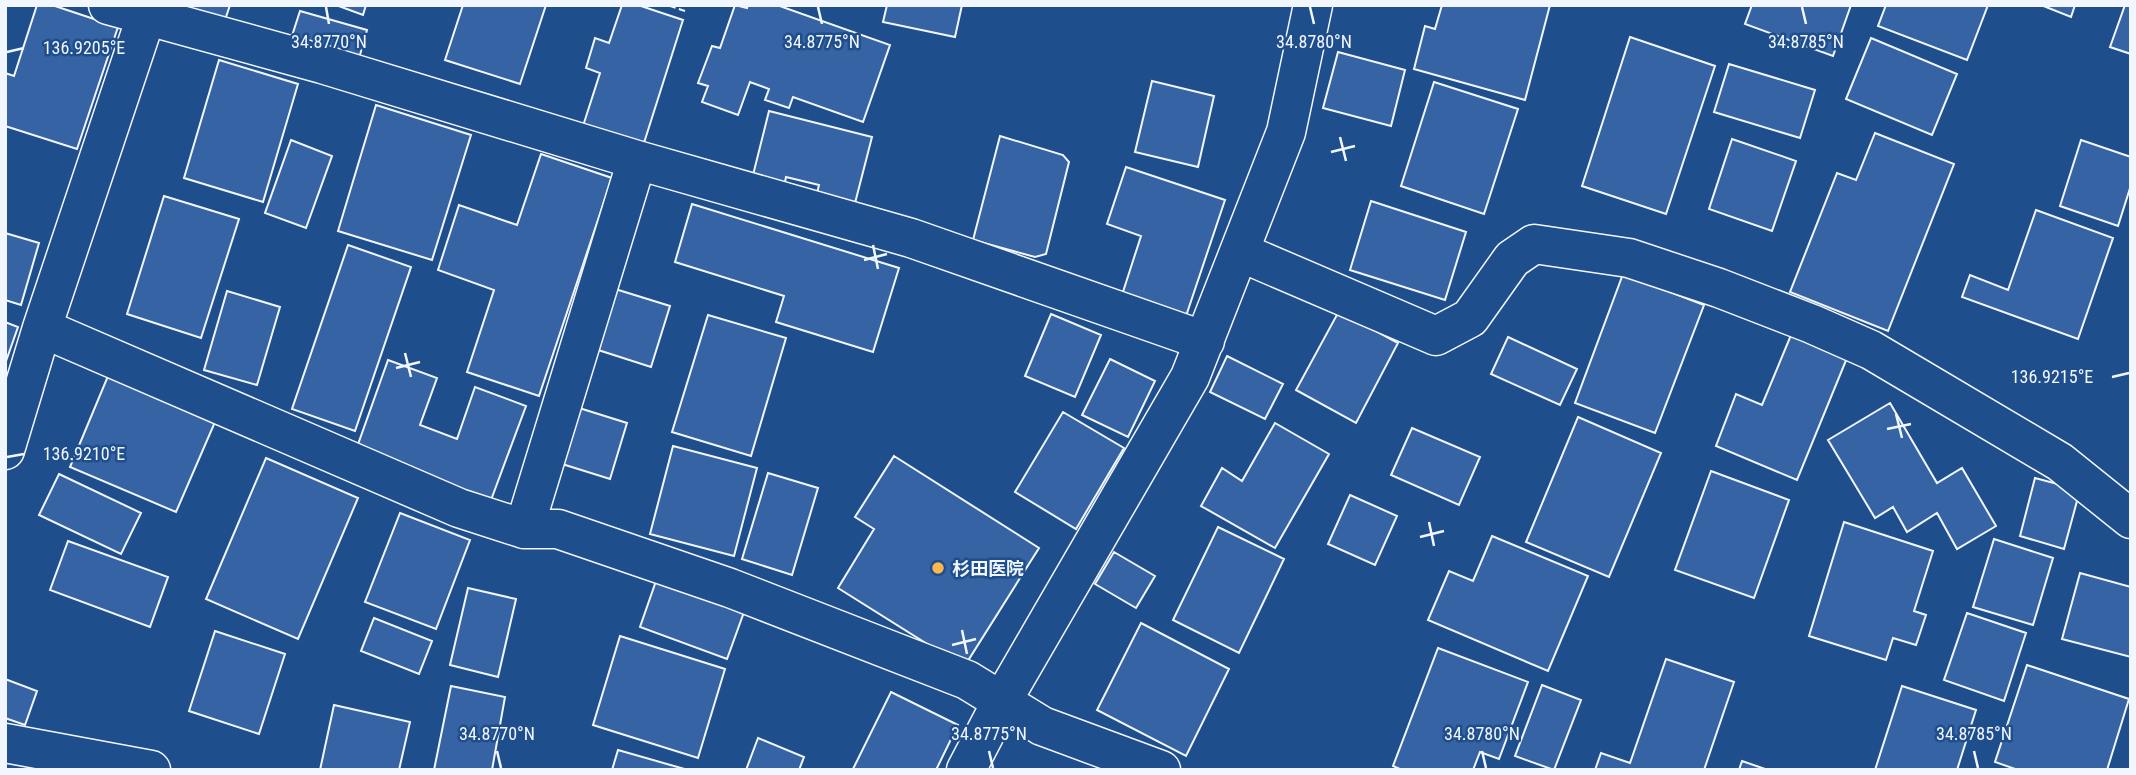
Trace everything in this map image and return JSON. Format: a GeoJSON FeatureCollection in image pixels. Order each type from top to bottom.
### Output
{"type":"FeatureCollection","features":[{"type":"Feature","properties":{"kind":"street"},"geometry":{"type":"LineString","coordinates":[[108,5],[148,11],[637,160],[911,238],[1205,341]]}},
{"type":"Feature","properties":{"kind":"street"},"geometry":{"type":"LineString","coordinates":[[966,770],[1002,701],[1190,377],[1286,132],[1313,5]]}},
{"type":"Feature","properties":{"kind":"street"},"geometry":{"type":"LineString","coordinates":[[5,450],[42,328],[148,11]]}},
{"type":"Feature","properties":{"kind":"street"},"geometry":{"type":"LineString","coordinates":[[524,529],[637,160]]}},
{"type":"Feature","properties":{"kind":"street"},"geometry":{"type":"LineString","coordinates":[[1240,252],[1436,336],[1471,318],[1512,259],[1534,244],[1629,258],[1719,288],[1871,350],[2060,462],[2131,519]]}},
{"type":"Feature","properties":{"kind":"street"},"geometry":{"type":"LineString","coordinates":[[42,328],[459,508],[524,529],[558,529],[730,588],[967,680],[1042,726],[1161,770]]}},
{"type":"Feature","properties":{"kind":"street"},"geometry":{"type":"LineString","coordinates":[[5,743],[152,770]]}},
{"type":"Feature","properties":{"kind":"building"},"geometry":{"type":"Polygon","coordinates":[[[37,5],[52,5],[118,27],[77,149],[5,126],[5,73],[14,76],[37,5]]]}},
{"type":"Feature","properties":{"kind":"building"},"geometry":{"type":"Polygon","coordinates":[[[175,5],[230,5],[224,23],[175,5]]]}},
{"type":"Feature","properties":{"kind":"building"},"geometry":{"type":"Polygon","coordinates":[[[336,5],[366,5],[363,15],[336,5]]]}},
{"type":"Feature","properties":{"kind":"building"},"geometry":{"type":"Polygon","coordinates":[[[463,5],[546,5],[520,84],[445,60],[463,5]]]}},
{"type":"Feature","properties":{"kind":"building"},"geometry":{"type":"Polygon","coordinates":[[[622,5],[638,5],[683,20],[643,146],[583,126],[600,73],[586,68],[595,38],[609,43],[622,5]]]}},
{"type":"Feature","properties":{"kind":"building"},"geometry":{"type":"Polygon","coordinates":[[[735,5],[747,8],[748,5],[777,5],[890,45],[863,122],[793,97],[789,108],[765,100],[769,89],[750,82],[738,115],[702,102],[708,86],[698,83],[712,46],[720,48],[735,5]]]}},
{"type":"Feature","properties":{"kind":"building"},"geometry":{"type":"Polygon","coordinates":[[[887,5],[962,5],[955,37],[883,22],[887,5]]]}},
{"type":"Feature","properties":{"kind":"building"},"geometry":{"type":"Polygon","coordinates":[[[1442,5],[1550,5],[1525,100],[1414,69],[1425,26],[1435,29],[1442,5]]]}},
{"type":"Feature","properties":{"kind":"building"},"geometry":{"type":"Polygon","coordinates":[[[1752,5],[1851,5],[1833,56],[1745,24],[1752,5]]]}},
{"type":"Feature","properties":{"kind":"building"},"geometry":{"type":"Polygon","coordinates":[[[1886,5],[1988,5],[1967,60],[1878,26],[1886,5]]]}},
{"type":"Feature","properties":{"kind":"building"},"geometry":{"type":"Polygon","coordinates":[[[2041,5],[2075,5],[2071,17],[2041,5]]]}},
{"type":"Feature","properties":{"kind":"building"},"geometry":{"type":"Polygon","coordinates":[[[2125,5],[2131,5],[2131,54],[2110,47],[2125,5]]]}},
{"type":"Feature","properties":{"kind":"building"},"geometry":{"type":"Polygon","coordinates":[[[300,11],[367,30],[358,62],[290,42],[300,11]]]}},
{"type":"Feature","properties":{"kind":"building"},"geometry":{"type":"Polygon","coordinates":[[[1630,37],[1715,66],[1666,214],[1582,186],[1630,37]]]}},
{"type":"Feature","properties":{"kind":"building"},"geometry":{"type":"Polygon","coordinates":[[[1871,38],[1957,74],[1932,135],[1846,99],[1871,38]]]}},
{"type":"Feature","properties":{"kind":"building"},"geometry":{"type":"Polygon","coordinates":[[[1338,52],[1405,70],[1391,126],[1323,108],[1338,52]]]}},
{"type":"Feature","properties":{"kind":"building"},"geometry":{"type":"Polygon","coordinates":[[[219,60],[298,84],[263,202],[184,178],[219,60]]]}},
{"type":"Feature","properties":{"kind":"building"},"geometry":{"type":"Polygon","coordinates":[[[1729,64],[1815,90],[1800,138],[1714,112],[1729,64]]]}},
{"type":"Feature","properties":{"kind":"building"},"geometry":{"type":"Polygon","coordinates":[[[1152,81],[1214,96],[1198,167],[1135,152],[1152,81]]]}},
{"type":"Feature","properties":{"kind":"building"},"geometry":{"type":"Polygon","coordinates":[[[1434,82],[1518,109],[1484,214],[1401,186],[1434,82]]]}},
{"type":"Feature","properties":{"kind":"building"},"geometry":{"type":"Polygon","coordinates":[[[376,105],[471,135],[432,260],[338,231],[376,105]]]}},
{"type":"Feature","properties":{"kind":"building"},"geometry":{"type":"Polygon","coordinates":[[[769,111],[872,137],[854,207],[816,197],[819,185],[786,177],[784,187],[752,179],[769,111]]]}},
{"type":"Feature","properties":{"kind":"building"},"geometry":{"type":"Polygon","coordinates":[[[1875,133],[1954,164],[1888,331],[1790,292],[1837,173],[1856,180],[1875,133]]]}},
{"type":"Feature","properties":{"kind":"building"},"geometry":{"type":"Polygon","coordinates":[[[1000,136],[1063,155],[1069,162],[1046,254],[1035,257],[973,240],[1000,136]]]}},
{"type":"Feature","properties":{"kind":"building"},"geometry":{"type":"Polygon","coordinates":[[[1732,139],[1796,161],[1772,231],[1709,209],[1732,139]]]}},
{"type":"Feature","properties":{"kind":"building"},"geometry":{"type":"Polygon","coordinates":[[[291,140],[332,156],[306,228],[265,213],[291,140]]]}},
{"type":"Feature","properties":{"kind":"building"},"geometry":{"type":"Polygon","coordinates":[[[2081,140],[2131,157],[2131,185],[2118,226],[2060,206],[2081,140]]]}},
{"type":"Feature","properties":{"kind":"building"},"geometry":{"type":"Polygon","coordinates":[[[541,154],[612,178],[539,396],[467,372],[494,290],[438,270],[459,205],[517,225],[541,154]]]}},
{"type":"Feature","properties":{"kind":"building"},"geometry":{"type":"Polygon","coordinates":[[[1126,167],[1225,200],[1185,319],[1121,298],[1141,236],[1107,224],[1126,167]]]}},
{"type":"Feature","properties":{"kind":"building"},"geometry":{"type":"Polygon","coordinates":[[[164,196],[239,219],[201,338],[127,314],[164,196]]]}},
{"type":"Feature","properties":{"kind":"building"},"geometry":{"type":"Polygon","coordinates":[[[1371,201],[1466,232],[1445,300],[1350,270],[1371,201]]]}},
{"type":"Feature","properties":{"kind":"building"},"geometry":{"type":"Polygon","coordinates":[[[692,204],[899,268],[873,352],[776,322],[784,296],[675,262],[692,204]]]}},
{"type":"Feature","properties":{"kind":"building"},"geometry":{"type":"Polygon","coordinates":[[[2036,210],[2113,238],[2078,339],[1962,297],[1970,275],[2008,290],[2036,210]]]}},
{"type":"Feature","properties":{"kind":"building"},"geometry":{"type":"Polygon","coordinates":[[[5,233],[39,243],[21,305],[5,300],[5,233]]]}},
{"type":"Feature","properties":{"kind":"building"},"geometry":{"type":"Polygon","coordinates":[[[348,245],[411,267],[355,431],[292,409],[348,245]]]}},
{"type":"Feature","properties":{"kind":"building"},"geometry":{"type":"Polygon","coordinates":[[[1623,274],[1704,305],[1655,433],[1575,403],[1623,274]]]}},
{"type":"Feature","properties":{"kind":"building"},"geometry":{"type":"Polygon","coordinates":[[[612,288],[670,306],[651,367],[592,348],[612,288]]]}},
{"type":"Feature","properties":{"kind":"building"},"geometry":{"type":"Polygon","coordinates":[[[227,291],[280,307],[257,385],[204,370],[227,291]]]}},
{"type":"Feature","properties":{"kind":"building"},"geometry":{"type":"Polygon","coordinates":[[[1339,311],[1398,343],[1356,423],[1296,390],[1339,311]]]}},
{"type":"Feature","properties":{"kind":"building"},"geometry":{"type":"Polygon","coordinates":[[[1051,314],[1101,335],[1075,397],[1025,376],[1051,314]]]}},
{"type":"Feature","properties":{"kind":"building"},"geometry":{"type":"Polygon","coordinates":[[[708,315],[786,338],[751,456],[672,432],[708,315]]]}},
{"type":"Feature","properties":{"kind":"building"},"geometry":{"type":"Polygon","coordinates":[[[5,322],[18,327],[5,364],[5,322]]]}},
{"type":"Feature","properties":{"kind":"building"},"geometry":{"type":"Polygon","coordinates":[[[1791,335],[1847,358],[1797,480],[1716,446],[1736,394],[1762,405],[1791,335]]]}},
{"type":"Feature","properties":{"kind":"building"},"geometry":{"type":"Polygon","coordinates":[[[1508,337],[1577,369],[1560,405],[1491,374],[1508,337]]]}},
{"type":"Feature","properties":{"kind":"building"},"geometry":{"type":"Polygon","coordinates":[[[1227,356],[1283,384],[1265,419],[1210,392],[1227,356]]]}},
{"type":"Feature","properties":{"kind":"building"},"geometry":{"type":"Polygon","coordinates":[[[1110,359],[1155,381],[1128,437],[1082,415],[1110,359]]]}},
{"type":"Feature","properties":{"kind":"building"},"geometry":{"type":"Polygon","coordinates":[[[388,360],[437,378],[420,425],[457,439],[475,387],[526,406],[491,500],[356,450],[388,360]]]}},
{"type":"Feature","properties":{"kind":"building"},"geometry":{"type":"Polygon","coordinates":[[[108,376],[215,422],[176,512],[70,467],[108,376]]]}},
{"type":"Feature","properties":{"kind":"building"},"geometry":{"type":"Polygon","coordinates":[[[1890,403],[1937,483],[1962,468],[1996,526],[1957,549],[1937,513],[1907,532],[1893,507],[1875,518],[1828,440],[1890,403]]]}},
{"type":"Feature","properties":{"kind":"building"},"geometry":{"type":"Polygon","coordinates":[[[576,407],[627,423],[610,479],[559,463],[576,407]]]}},
{"type":"Feature","properties":{"kind":"building"},"geometry":{"type":"Polygon","coordinates":[[[1063,412],[1124,448],[1076,529],[1015,492],[1063,412]]]}},
{"type":"Feature","properties":{"kind":"building"},"geometry":{"type":"Polygon","coordinates":[[[1578,417],[1661,453],[1609,577],[1526,542],[1578,417]]]}},
{"type":"Feature","properties":{"kind":"building"},"geometry":{"type":"Polygon","coordinates":[[[1275,423],[1329,454],[1275,548],[1201,506],[1222,468],[1242,481],[1275,423]]]}},
{"type":"Feature","properties":{"kind":"building"},"geometry":{"type":"Polygon","coordinates":[[[1412,428],[1480,457],[1459,505],[1391,475],[1412,428]]]}},
{"type":"Feature","properties":{"kind":"building"},"geometry":{"type":"Polygon","coordinates":[[[673,446],[757,468],[734,556],[650,534],[673,446]]]}},
{"type":"Feature","properties":{"kind":"building","name":"杉田医院"},"geometry":{"type":"Polygon","coordinates":[[[894,456],[1039,548],[964,667],[838,588],[874,529],[855,517],[894,456]]]}},
{"type":"Feature","properties":{"kind":"building"},"geometry":{"type":"Polygon","coordinates":[[[266,458],[358,498],[298,639],[206,599],[266,458]]]}},
{"type":"Feature","properties":{"kind":"building"},"geometry":{"type":"Polygon","coordinates":[[[1711,471],[1789,500],[1754,598],[1675,570],[1711,471]]]}},
{"type":"Feature","properties":{"kind":"building"},"geometry":{"type":"Polygon","coordinates":[[[768,473],[818,488],[792,575],[742,559],[768,473]]]}},
{"type":"Feature","properties":{"kind":"building"},"geometry":{"type":"Polygon","coordinates":[[[59,474],[141,513],[121,554],[39,515],[59,474]]]}},
{"type":"Feature","properties":{"kind":"building"},"geometry":{"type":"Polygon","coordinates":[[[2035,478],[2080,490],[2064,549],[2020,536],[2035,478]]]}},
{"type":"Feature","properties":{"kind":"building"},"geometry":{"type":"Polygon","coordinates":[[[1350,495],[1397,516],[1375,565],[1328,544],[1350,495]]]}},
{"type":"Feature","properties":{"kind":"building"},"geometry":{"type":"Polygon","coordinates":[[[400,513],[470,540],[436,629],[365,602],[400,513]]]}},
{"type":"Feature","properties":{"kind":"building"},"geometry":{"type":"Polygon","coordinates":[[[1844,522],[1933,551],[1914,611],[1926,615],[1916,645],[1893,638],[1886,660],[1809,636],[1844,522]]]}},
{"type":"Feature","properties":{"kind":"building"},"geometry":{"type":"Polygon","coordinates":[[[1218,527],[1284,559],[1239,653],[1173,620],[1218,527]]]}},
{"type":"Feature","properties":{"kind":"building"},"geometry":{"type":"Polygon","coordinates":[[[1492,536],[1588,576],[1548,671],[1428,620],[1449,571],[1473,581],[1492,536]]]}},
{"type":"Feature","properties":{"kind":"building"},"geometry":{"type":"Polygon","coordinates":[[[1994,539],[2053,558],[2033,625],[1973,607],[1994,539]]]}},
{"type":"Feature","properties":{"kind":"building"},"geometry":{"type":"Polygon","coordinates":[[[68,541],[168,577],[150,627],[50,590],[68,541]]]}},
{"type":"Feature","properties":{"kind":"building"},"geometry":{"type":"Polygon","coordinates":[[[1114,552],[1155,576],[1136,608],[1095,584],[1114,552]]]}},
{"type":"Feature","properties":{"kind":"building"},"geometry":{"type":"Polygon","coordinates":[[[2080,573],[2131,587],[2131,657],[2062,639],[2080,573]]]}},
{"type":"Feature","properties":{"kind":"building"},"geometry":{"type":"Polygon","coordinates":[[[656,581],[744,612],[727,659],[640,627],[656,581]]]}},
{"type":"Feature","properties":{"kind":"building"},"geometry":{"type":"Polygon","coordinates":[[[468,588],[516,599],[498,677],[450,665],[468,588]]]}},
{"type":"Feature","properties":{"kind":"building"},"geometry":{"type":"Polygon","coordinates":[[[1967,613],[2026,633],[2004,701],[1944,680],[1967,613]]]}},
{"type":"Feature","properties":{"kind":"building"},"geometry":{"type":"Polygon","coordinates":[[[374,618],[432,641],[419,674],[361,651],[374,618]]]}},
{"type":"Feature","properties":{"kind":"building"},"geometry":{"type":"Polygon","coordinates":[[[1141,623],[1229,669],[1186,756],[1097,710],[1141,623]]]}},
{"type":"Feature","properties":{"kind":"building"},"geometry":{"type":"Polygon","coordinates":[[[215,631],[285,654],[259,734],[189,711],[215,631]]]}},
{"type":"Feature","properties":{"kind":"building"},"geometry":{"type":"Polygon","coordinates":[[[620,636],[725,669],[698,758],[593,725],[620,636]]]}},
{"type":"Feature","properties":{"kind":"building"},"geometry":{"type":"Polygon","coordinates":[[[1438,648],[1528,682],[1499,759],[1480,752],[1473,770],[1402,770],[1393,766],[1438,648]]]}},
{"type":"Feature","properties":{"kind":"building"},"geometry":{"type":"Polygon","coordinates":[[[1666,659],[1734,682],[1704,770],[1595,770],[1601,753],[1630,763],[1666,659]]]}},
{"type":"Feature","properties":{"kind":"building"},"geometry":{"type":"Polygon","coordinates":[[[2027,665],[2129,699],[2107,770],[2018,770],[1995,762],[2027,665]]]}},
{"type":"Feature","properties":{"kind":"building"},"geometry":{"type":"Polygon","coordinates":[[[5,679],[37,691],[25,725],[5,718],[5,679]]]}},
{"type":"Feature","properties":{"kind":"building"},"geometry":{"type":"Polygon","coordinates":[[[1542,685],[1581,700],[1554,770],[1515,756],[1542,685]]]}},
{"type":"Feature","properties":{"kind":"building"},"geometry":{"type":"Polygon","coordinates":[[[451,686],[505,697],[492,770],[434,770],[451,686]]]}},
{"type":"Feature","properties":{"kind":"building"},"geometry":{"type":"Polygon","coordinates":[[[1902,686],[1976,710],[1957,770],[1875,770],[1902,686]]]}},
{"type":"Feature","properties":{"kind":"building"},"geometry":{"type":"Polygon","coordinates":[[[891,692],[958,725],[936,770],[853,769],[891,692]]]}},
{"type":"Feature","properties":{"kind":"building"},"geometry":{"type":"Polygon","coordinates":[[[334,705],[410,722],[399,770],[320,770],[334,705]]]}},
{"type":"Feature","properties":{"kind":"building"},"geometry":{"type":"Polygon","coordinates":[[[758,738],[804,757],[799,770],[746,770],[758,738]]]}},
{"type":"Feature","properties":{"kind":"building"},"geometry":{"type":"Polygon","coordinates":[[[618,750],[688,770],[612,770],[618,750]]]}},
{"type":"Feature","properties":{"kind":"building"},"geometry":{"type":"Polygon","coordinates":[[[1742,761],[1768,770],[1739,770],[1742,761]]]}},
{"type":"Feature","properties":{"kind":"fence"},"geometry":{"type":"LineString","coordinates":[[667,5],[685,11]]}},
{"type":"Feature","properties":{"kind":"place","name":"杉田医院"},"geometry":{"type":"Point","coordinates":[938,568]}}]}
